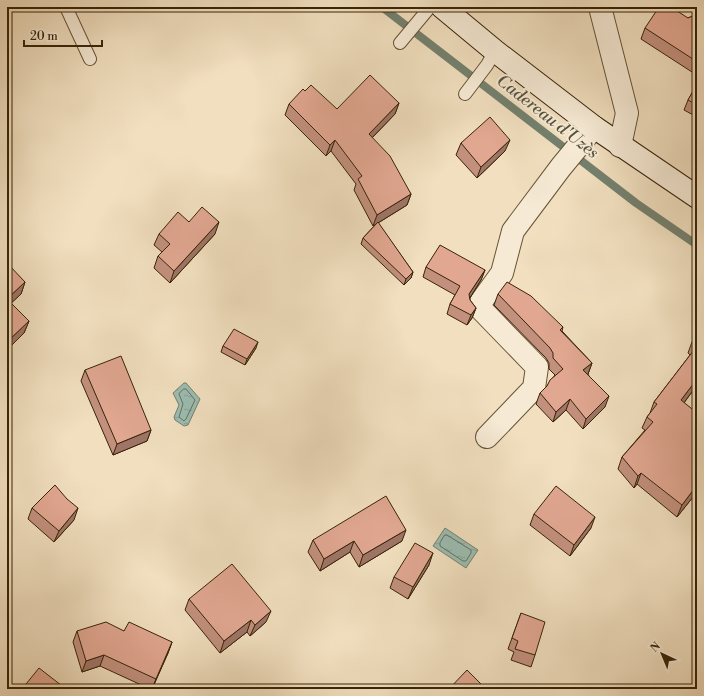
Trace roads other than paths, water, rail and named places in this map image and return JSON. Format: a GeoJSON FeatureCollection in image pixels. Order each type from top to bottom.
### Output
{"type":"FeatureCollection","features":[{"type":"Feature","properties":{"kind":"street"},"geometry":{"type":"LineString","coordinates":[[442,7],[491,58],[589,133],[620,146],[697,197]]}},
{"type":"Feature","properties":{"kind":"street"},"geometry":{"type":"LineString","coordinates":[[600,7],[627,114],[620,146]]}},
{"type":"Feature","properties":{"kind":"street"},"geometry":{"type":"LineString","coordinates":[[487,438],[534,388],[537,367],[478,306],[502,272],[513,231],[561,167],[589,133]]}},
{"type":"Feature","properties":{"kind":"lane"},"geometry":{"type":"LineString","coordinates":[[66,7],[90,59]]}},
{"type":"Feature","properties":{"kind":"lane"},"geometry":{"type":"LineString","coordinates":[[400,43],[430,7]]}},
{"type":"Feature","properties":{"kind":"lane"},"geometry":{"type":"LineString","coordinates":[[465,94],[491,58]]}},
{"type":"Feature","properties":{"kind":"water"},"geometry":{"type":"Polygon","coordinates":[[[184,383],[186,383],[200,399],[188,425],[184,426],[175,420],[174,417],[179,405],[173,393],[184,383]]]}},
{"type":"Feature","properties":{"kind":"water"},"geometry":{"type":"Polygon","coordinates":[[[445,528],[478,550],[466,568],[433,546],[445,528]]]}},
{"type":"Feature","properties":{"kind":"waterway","name":"Cadereau d'Uzès"},"geometry":{"type":"LineString","coordinates":[[382,7],[636,203],[697,245]]}}]}
